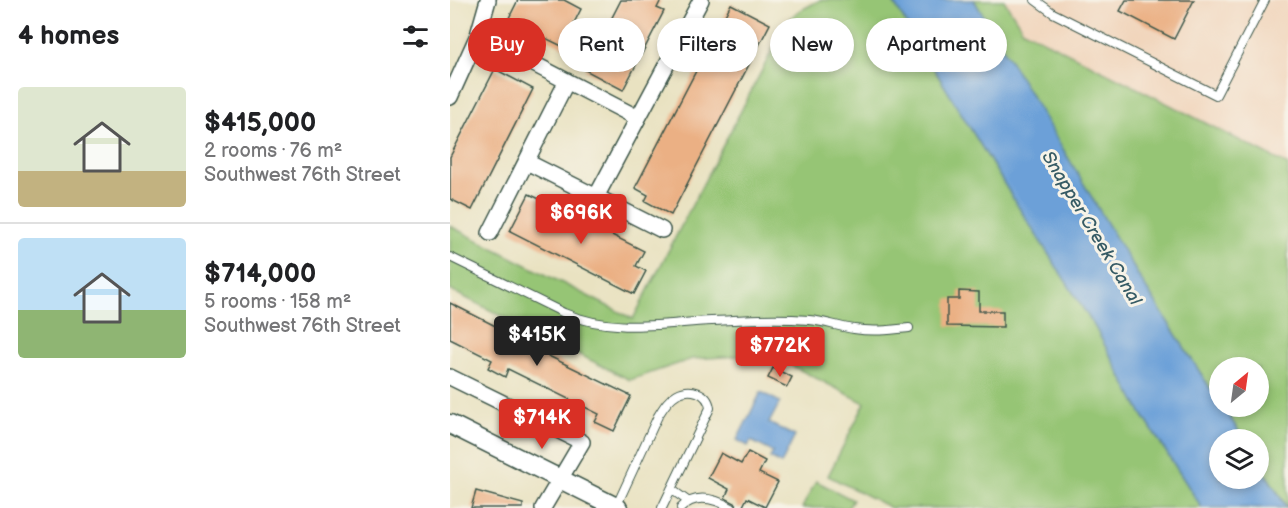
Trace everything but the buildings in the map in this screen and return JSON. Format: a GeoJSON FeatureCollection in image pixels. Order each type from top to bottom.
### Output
{"type":"FeatureCollection","features":[{"type":"Feature","properties":{"kind":"street"},"geometry":{"type":"LineString","coordinates":[[483,18],[488,0]]}},
{"type":"Feature","properties":{"kind":"street"},"geometry":{"type":"LineString","coordinates":[[596,197],[701,0]]}},
{"type":"Feature","properties":{"kind":"street"},"geometry":{"type":"LineString","coordinates":[[450,97],[468,57]]}},
{"type":"Feature","properties":{"kind":"street"},"geometry":{"type":"LineString","coordinates":[[546,70],[638,118]]}},
{"type":"Feature","properties":{"kind":"street"},"geometry":{"type":"LineString","coordinates":[[490,233],[567,81]]}},
{"type":"Feature","properties":{"kind":"street"},"geometry":{"type":"LineString","coordinates":[[527,162],[662,230]]}},
{"type":"Feature","properties":{"kind":"street"},"geometry":{"type":"LineString","coordinates":[[450,377],[582,442],[543,508]]}},
{"type":"Feature","properties":{"kind":"street"},"geometry":{"type":"LineString","coordinates":[[450,424],[617,507]]}},
{"type":"Feature","properties":{"kind":"lane"},"geometry":{"type":"LineString","coordinates":[[1035,0],[1053,13],[1216,95],[1265,0]]}},
{"type":"Feature","properties":{"kind":"lane"},"geometry":{"type":"LineString","coordinates":[[450,257],[564,313],[601,324],[649,326],[752,318],[811,320],[853,329],[882,331],[909,328]]}},
{"type":"Feature","properties":{"kind":"lane"},"geometry":{"type":"LineString","coordinates":[[617,507],[658,416],[666,405],[682,392],[700,393],[708,399],[710,408],[662,508]]}},
{"type":"Feature","properties":{"kind":"lane"},"geometry":{"type":"LineString","coordinates":[[671,489],[689,502]]}},
{"type":"Feature","properties":{"kind":"lane"},"geometry":{"type":"LineString","coordinates":[[681,508],[699,499],[714,499],[732,508]]}},
{"type":"Feature","properties":{"kind":"shaded area"},"geometry":{"type":"Polygon","coordinates":[[[1004,0],[1288,0],[1288,165],[1022,30],[1004,0]]]}},
{"type":"Feature","properties":{"kind":"green space"},"geometry":{"type":"Polygon","coordinates":[[[820,0],[892,0],[903,18],[866,18],[866,72],[936,72],[1095,327],[1142,414],[1202,508],[891,508],[828,476],[865,403],[769,354],[692,359],[630,380],[450,290],[450,226],[633,319],[770,55],[770,72],[854,72],[854,18],[791,18],[797,12],[820,0]]]}},
{"type":"Feature","properties":{"kind":"green space"},"geometry":{"type":"Polygon","coordinates":[[[974,0],[1004,0],[1023,30],[1288,165],[1288,508],[1269,479],[1269,429],[1237,429],[1230,417],[1269,417],[1269,357],[1209,357],[1209,386],[1141,280],[1007,55],[1007,18],[985,18],[974,0]]]}},
{"type":"Feature","properties":{"kind":"green space"},"geometry":{"type":"Polygon","coordinates":[[[816,481],[853,500],[848,508],[802,508],[816,481]]]}},
{"type":"Feature","properties":{"kind":"water"},"geometry":{"type":"Polygon","coordinates":[[[892,0],[974,0],[985,18],[903,18],[892,0]]]}},
{"type":"Feature","properties":{"kind":"water","name":"Snapper Creek Canal"},"geometry":{"type":"Polygon","coordinates":[[[1007,55],[1141,280],[1209,386],[1209,417],[1230,417],[1237,429],[1209,429],[1209,489],[1269,489],[1269,479],[1287,508],[1202,508],[1142,414],[1095,327],[936,72],[1007,72],[1007,55]]]}},
{"type":"Feature","properties":{"kind":"water"},"geometry":{"type":"Polygon","coordinates":[[[761,392],[780,402],[769,423],[795,436],[781,464],[770,458],[773,452],[751,441],[748,446],[737,440],[761,392]]]}}]}
